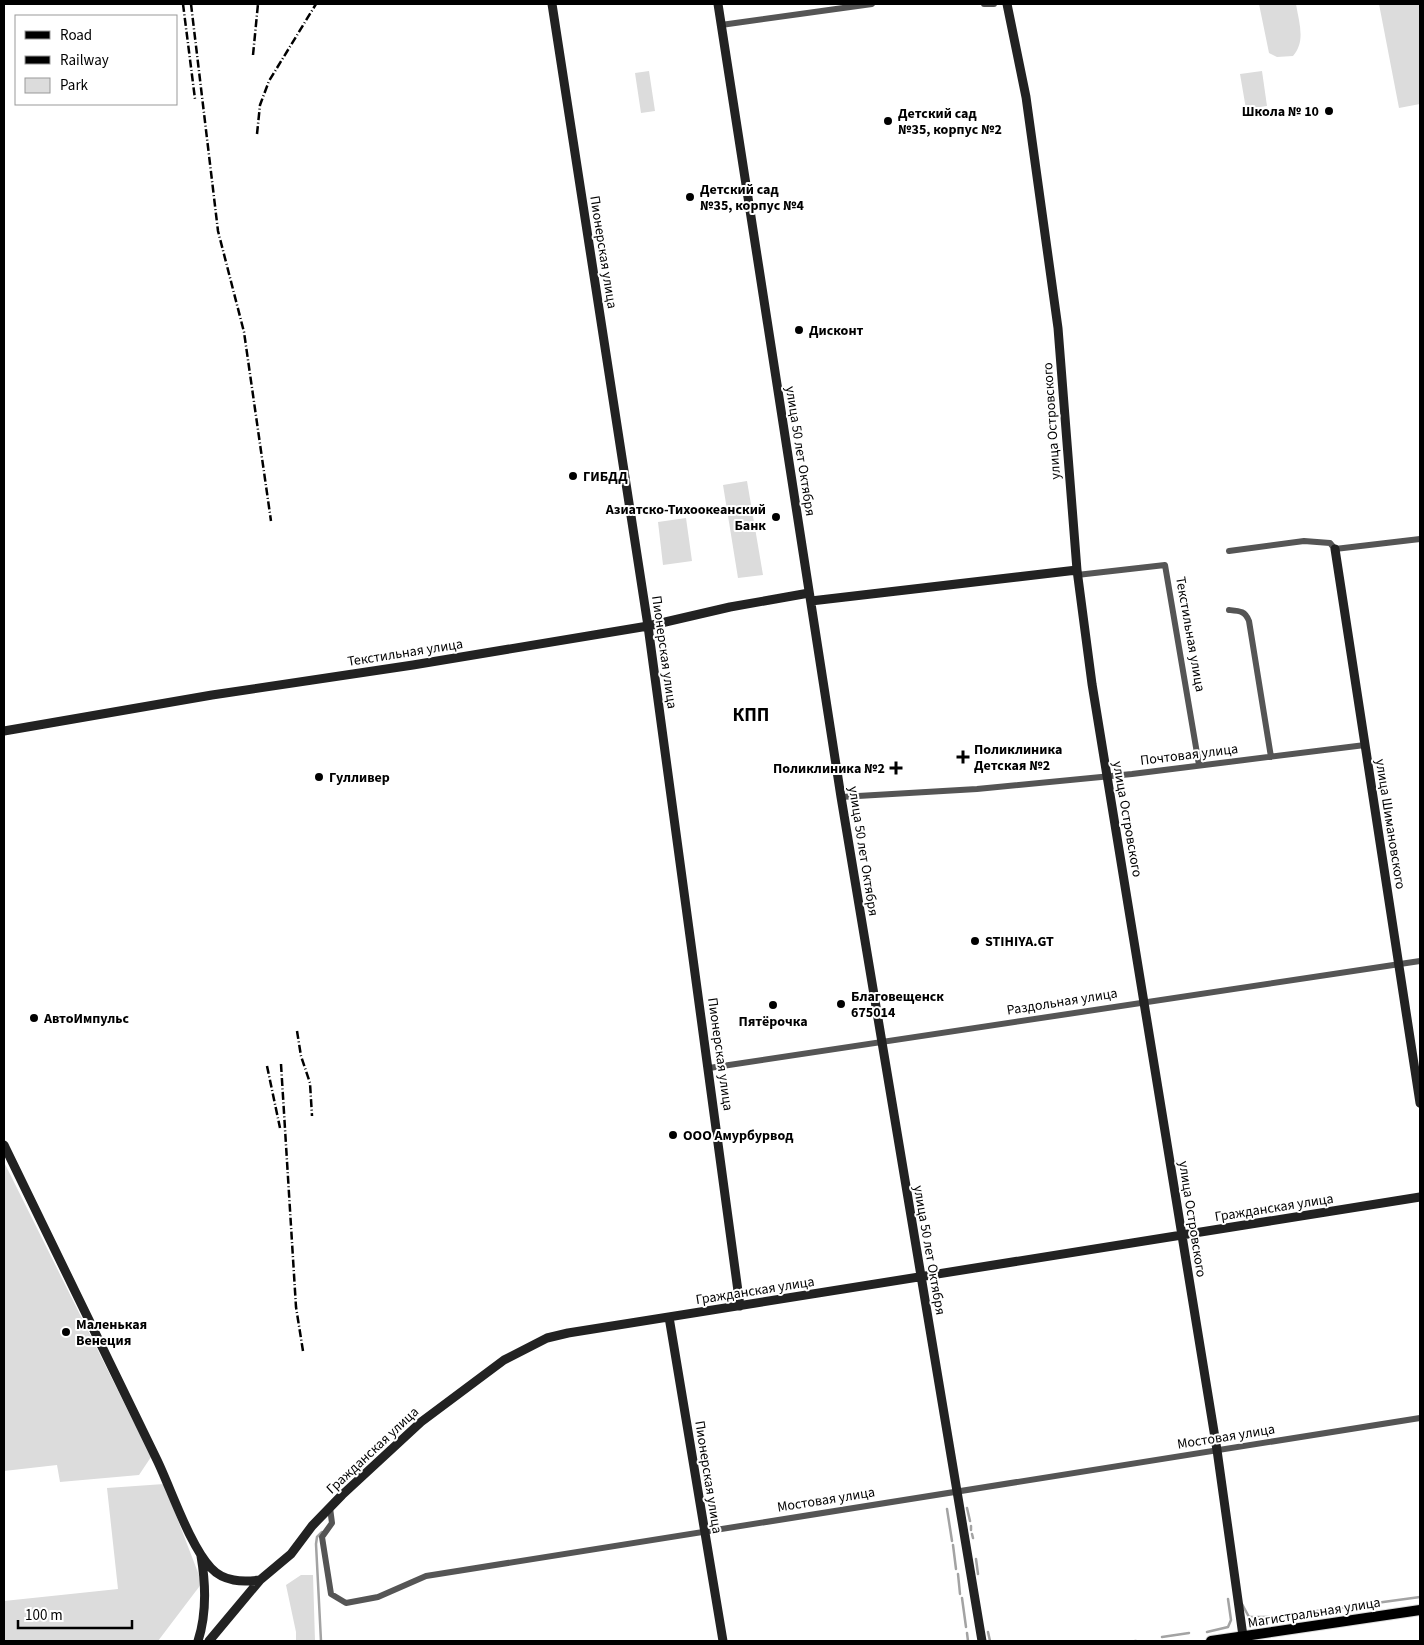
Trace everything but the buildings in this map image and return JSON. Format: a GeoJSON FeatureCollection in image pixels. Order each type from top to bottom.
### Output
{"type":"FeatureCollection","features":[{"type":"Feature","properties":{"kind":"main road","name":"Магистральная улица"},"geometry":{"type":"LineString","coordinates":[[1211,1641],[1420,1610]]}},
{"type":"Feature","properties":{"kind":"street","name":"Пионерская улица"},"geometry":{"type":"LineString","coordinates":[[552,4],[648,626],[740,1306]]}},
{"type":"Feature","properties":{"kind":"street","name":"улица 50 лет Октября"},"geometry":{"type":"LineString","coordinates":[[718,4],[841,797],[982,1641]]}},
{"type":"Feature","properties":{"kind":"street"},"geometry":{"type":"LineString","coordinates":[[721,25],[872,4]]}},
{"type":"Feature","properties":{"kind":"street"},"geometry":{"type":"LineString","coordinates":[[984,4],[994,4]]}},
{"type":"Feature","properties":{"kind":"street","name":"улица Островского"},"geometry":{"type":"LineString","coordinates":[[1007,4],[1026,98],[1058,328],[1077,572],[1106,776],[1217,1450],[1243,1636]]}},
{"type":"Feature","properties":{"kind":"street"},"geometry":{"type":"LineString","coordinates":[[1229,551],[1304,541],[1330,543],[1335,549],[1420,539]]}},
{"type":"Feature","properties":{"kind":"street","name":"улица Шимановского"},"geometry":{"type":"LineString","coordinates":[[1335,549],[1420,1103]]}},
{"type":"Feature","properties":{"kind":"street","name":"Текстильная улица"},"geometry":{"type":"LineString","coordinates":[[4,731],[212,695],[413,665],[648,626],[730,607],[810,597],[1165,565],[1199,765]]}},
{"type":"Feature","properties":{"kind":"street"},"geometry":{"type":"LineString","coordinates":[[1229,610],[1241,611],[1246,614],[1249,621],[1271,757]]}},
{"type":"Feature","properties":{"kind":"street","name":"Почтовая улица"},"geometry":{"type":"LineString","coordinates":[[841,797],[977,789],[1365,746]]}},
{"type":"Feature","properties":{"kind":"street","name":"Раздольная улица"},"geometry":{"type":"LineString","coordinates":[[709,1068],[1144,1001],[1420,961]]}},
{"type":"Feature","properties":{"kind":"street"},"geometry":{"type":"LineString","coordinates":[[4,1145],[165,1476],[201,1556],[205,1582],[205,1608],[198,1641]]}},
{"type":"Feature","properties":{"kind":"street","name":"Гражданская улица"},"geometry":{"type":"LineString","coordinates":[[209,1641],[260,1580],[291,1554],[312,1526],[342,1495],[422,1422],[504,1360],[524,1348],[547,1338],[568,1333],[1420,1197]]}},
{"type":"Feature","properties":{"kind":"street","name":"Пионерская улица"},"geometry":{"type":"LineString","coordinates":[[669,1317],[723,1641]]}},
{"type":"Feature","properties":{"kind":"street","name":"Мостовая улица"},"geometry":{"type":"LineString","coordinates":[[330,1508],[332,1523],[322,1537],[331,1594],[346,1603],[378,1597],[426,1576],[1420,1418]]}},
{"type":"Feature","properties":{"kind":"street"},"geometry":{"type":"LineString","coordinates":[[201,1556],[222,1577],[240,1581],[260,1580]]}},
{"type":"Feature","properties":{"kind":"green space"},"geometry":{"type":"Polygon","coordinates":[[[1259,4],[1296,4],[1300,25],[1300,38],[1297,50],[1293,56],[1277,57],[1269,53],[1259,4]]]}},
{"type":"Feature","properties":{"kind":"green space"},"geometry":{"type":"Polygon","coordinates":[[[1379,4],[1420,4],[1420,104],[1399,108],[1379,4]]]}},
{"type":"Feature","properties":{"kind":"green space"},"geometry":{"type":"Polygon","coordinates":[[[649,71],[655,111],[641,113],[635,73],[649,71]]]}},
{"type":"Feature","properties":{"kind":"green space"},"geometry":{"type":"Polygon","coordinates":[[[1262,71],[1267,106],[1246,109],[1240,74],[1262,71]]]}},
{"type":"Feature","properties":{"kind":"green space"},"geometry":{"type":"Polygon","coordinates":[[[747,481],[763,575],[738,578],[723,485],[747,481]]]}},
{"type":"Feature","properties":{"kind":"green space"},"geometry":{"type":"Polygon","coordinates":[[[686,518],[692,561],[663,565],[658,522],[686,518]]]}},
{"type":"Feature","properties":{"kind":"green space"},"geometry":{"type":"Polygon","coordinates":[[[4,1162],[151,1457],[139,1475],[60,1482],[57,1465],[4,1471],[4,1162]]]}},
{"type":"Feature","properties":{"kind":"green space"},"geometry":{"type":"Polygon","coordinates":[[[164,1484],[202,1583],[158,1641],[4,1641],[4,1601],[118,1589],[107,1488],[164,1484]]]}},
{"type":"Feature","properties":{"kind":"green space"},"geometry":{"type":"Polygon","coordinates":[[[301,1575],[313,1575],[315,1641],[296,1641],[296,1632],[286,1585],[301,1575]]]}},
{"type":"Feature","properties":{"kind":"waterway"},"geometry":{"type":"LineString","coordinates":[[967,1508],[970,1521]]}},
{"type":"Feature","properties":{"kind":"waterway"},"geometry":{"type":"LineString","coordinates":[[947,1509],[952,1541]]}},
{"type":"Feature","properties":{"kind":"waterway"},"geometry":{"type":"LineString","coordinates":[[321,1641],[316,1544],[317,1537],[322,1532]]}},
{"type":"Feature","properties":{"kind":"waterway"},"geometry":{"type":"LineString","coordinates":[[972,1534],[973,1538]]}},
{"type":"Feature","properties":{"kind":"waterway"},"geometry":{"type":"LineString","coordinates":[[953,1545],[956,1569]]}},
{"type":"Feature","properties":{"kind":"waterway"},"geometry":{"type":"LineString","coordinates":[[976,1559],[978,1574]]}},
{"type":"Feature","properties":{"kind":"waterway"},"geometry":{"type":"LineString","coordinates":[[958,1574],[960,1594]]}},
{"type":"Feature","properties":{"kind":"waterway"},"geometry":{"type":"LineString","coordinates":[[1332,1609],[1420,1597]]}},
{"type":"Feature","properties":{"kind":"waterway"},"geometry":{"type":"LineString","coordinates":[[962,1598],[966,1627]]}},
{"type":"Feature","properties":{"kind":"waterway"},"geometry":{"type":"LineString","coordinates":[[1207,1632],[1228,1627],[1231,1620],[1228,1599]]}},
{"type":"Feature","properties":{"kind":"waterway"},"geometry":{"type":"LineString","coordinates":[[1242,1604],[1249,1617],[1276,1617]]}},
{"type":"Feature","properties":{"kind":"waterway"},"geometry":{"type":"LineString","coordinates":[[1310,1612],[1323,1610]]}},
{"type":"Feature","properties":{"kind":"waterway"},"geometry":{"type":"LineString","coordinates":[[1286,1616],[1300,1614]]}},
{"type":"Feature","properties":{"kind":"waterway"},"geometry":{"type":"LineString","coordinates":[[988,1632],[990,1641]]}},
{"type":"Feature","properties":{"kind":"waterway"},"geometry":{"type":"LineString","coordinates":[[967,1633],[968,1641]]}},
{"type":"Feature","properties":{"kind":"waterway"},"geometry":{"type":"LineString","coordinates":[[1162,1637],[1189,1633]]}},
{"type":"Feature","properties":{"kind":"railway"},"geometry":{"type":"LineString","coordinates":[[183,4],[195,99]]}},
{"type":"Feature","properties":{"kind":"railway"},"geometry":{"type":"LineString","coordinates":[[191,4],[218,231],[244,332],[271,521]]}},
{"type":"Feature","properties":{"kind":"railway"},"geometry":{"type":"LineString","coordinates":[[253,55],[258,4]]}},
{"type":"Feature","properties":{"kind":"railway"},"geometry":{"type":"LineString","coordinates":[[257,134],[260,105],[269,81],[316,4]]}},
{"type":"Feature","properties":{"kind":"railway"},"geometry":{"type":"LineString","coordinates":[[297,1031],[301,1056],[310,1083],[312,1116]]}},
{"type":"Feature","properties":{"kind":"railway"},"geometry":{"type":"LineString","coordinates":[[281,1064],[296,1307],[303,1351]]}},
{"type":"Feature","properties":{"kind":"railway"},"geometry":{"type":"LineString","coordinates":[[267,1066],[280,1128]]}},
{"type":"Feature","properties":{"kind":"place","name":"Школа № 10"},"geometry":{"type":"Point","coordinates":[1329,111]}},
{"type":"Feature","properties":{"kind":"place","name":"Детский сад №35, корпус №2"},"geometry":{"type":"Point","coordinates":[888,121]}},
{"type":"Feature","properties":{"kind":"place","name":"Детский сад №35, корпус №4"},"geometry":{"type":"Point","coordinates":[690,197]}},
{"type":"Feature","properties":{"kind":"place","name":"Дисконт"},"geometry":{"type":"Point","coordinates":[799,330]}},
{"type":"Feature","properties":{"kind":"place","name":"ГИБДД"},"geometry":{"type":"Point","coordinates":[573,476]}},
{"type":"Feature","properties":{"kind":"place","name":"Азиатско-Тихоокеанский Банк"},"geometry":{"type":"Point","coordinates":[776,517]}},
{"type":"Feature","properties":{"kind":"place","name":"Поликлиника Детская №2"},"geometry":{"type":"Point","coordinates":[963,757]}},
{"type":"Feature","properties":{"kind":"place","name":"Поликлиника №2"},"geometry":{"type":"Point","coordinates":[896,768]}},
{"type":"Feature","properties":{"kind":"place","name":"Гулливер"},"geometry":{"type":"Point","coordinates":[319,777]}},
{"type":"Feature","properties":{"kind":"place","name":"STIHIYA.GT"},"geometry":{"type":"Point","coordinates":[975,941]}},
{"type":"Feature","properties":{"kind":"place","name":"Благовещенск 675014"},"geometry":{"type":"Point","coordinates":[841,1004]}},
{"type":"Feature","properties":{"kind":"place","name":"Пятёрочка"},"geometry":{"type":"Point","coordinates":[773,1005]}},
{"type":"Feature","properties":{"kind":"place","name":"АвтоИмпульс"},"geometry":{"type":"Point","coordinates":[34,1018]}},
{"type":"Feature","properties":{"kind":"place","name":"ООО Амурбурвод"},"geometry":{"type":"Point","coordinates":[673,1135]}},
{"type":"Feature","properties":{"kind":"place","name":"Маленькая Венеция"},"geometry":{"type":"Point","coordinates":[66,1332]}},
{"type":"Feature","properties":{"kind":"district","name":"КПП"},"geometry":{"type":"Point","coordinates":[751,714]}}]}
